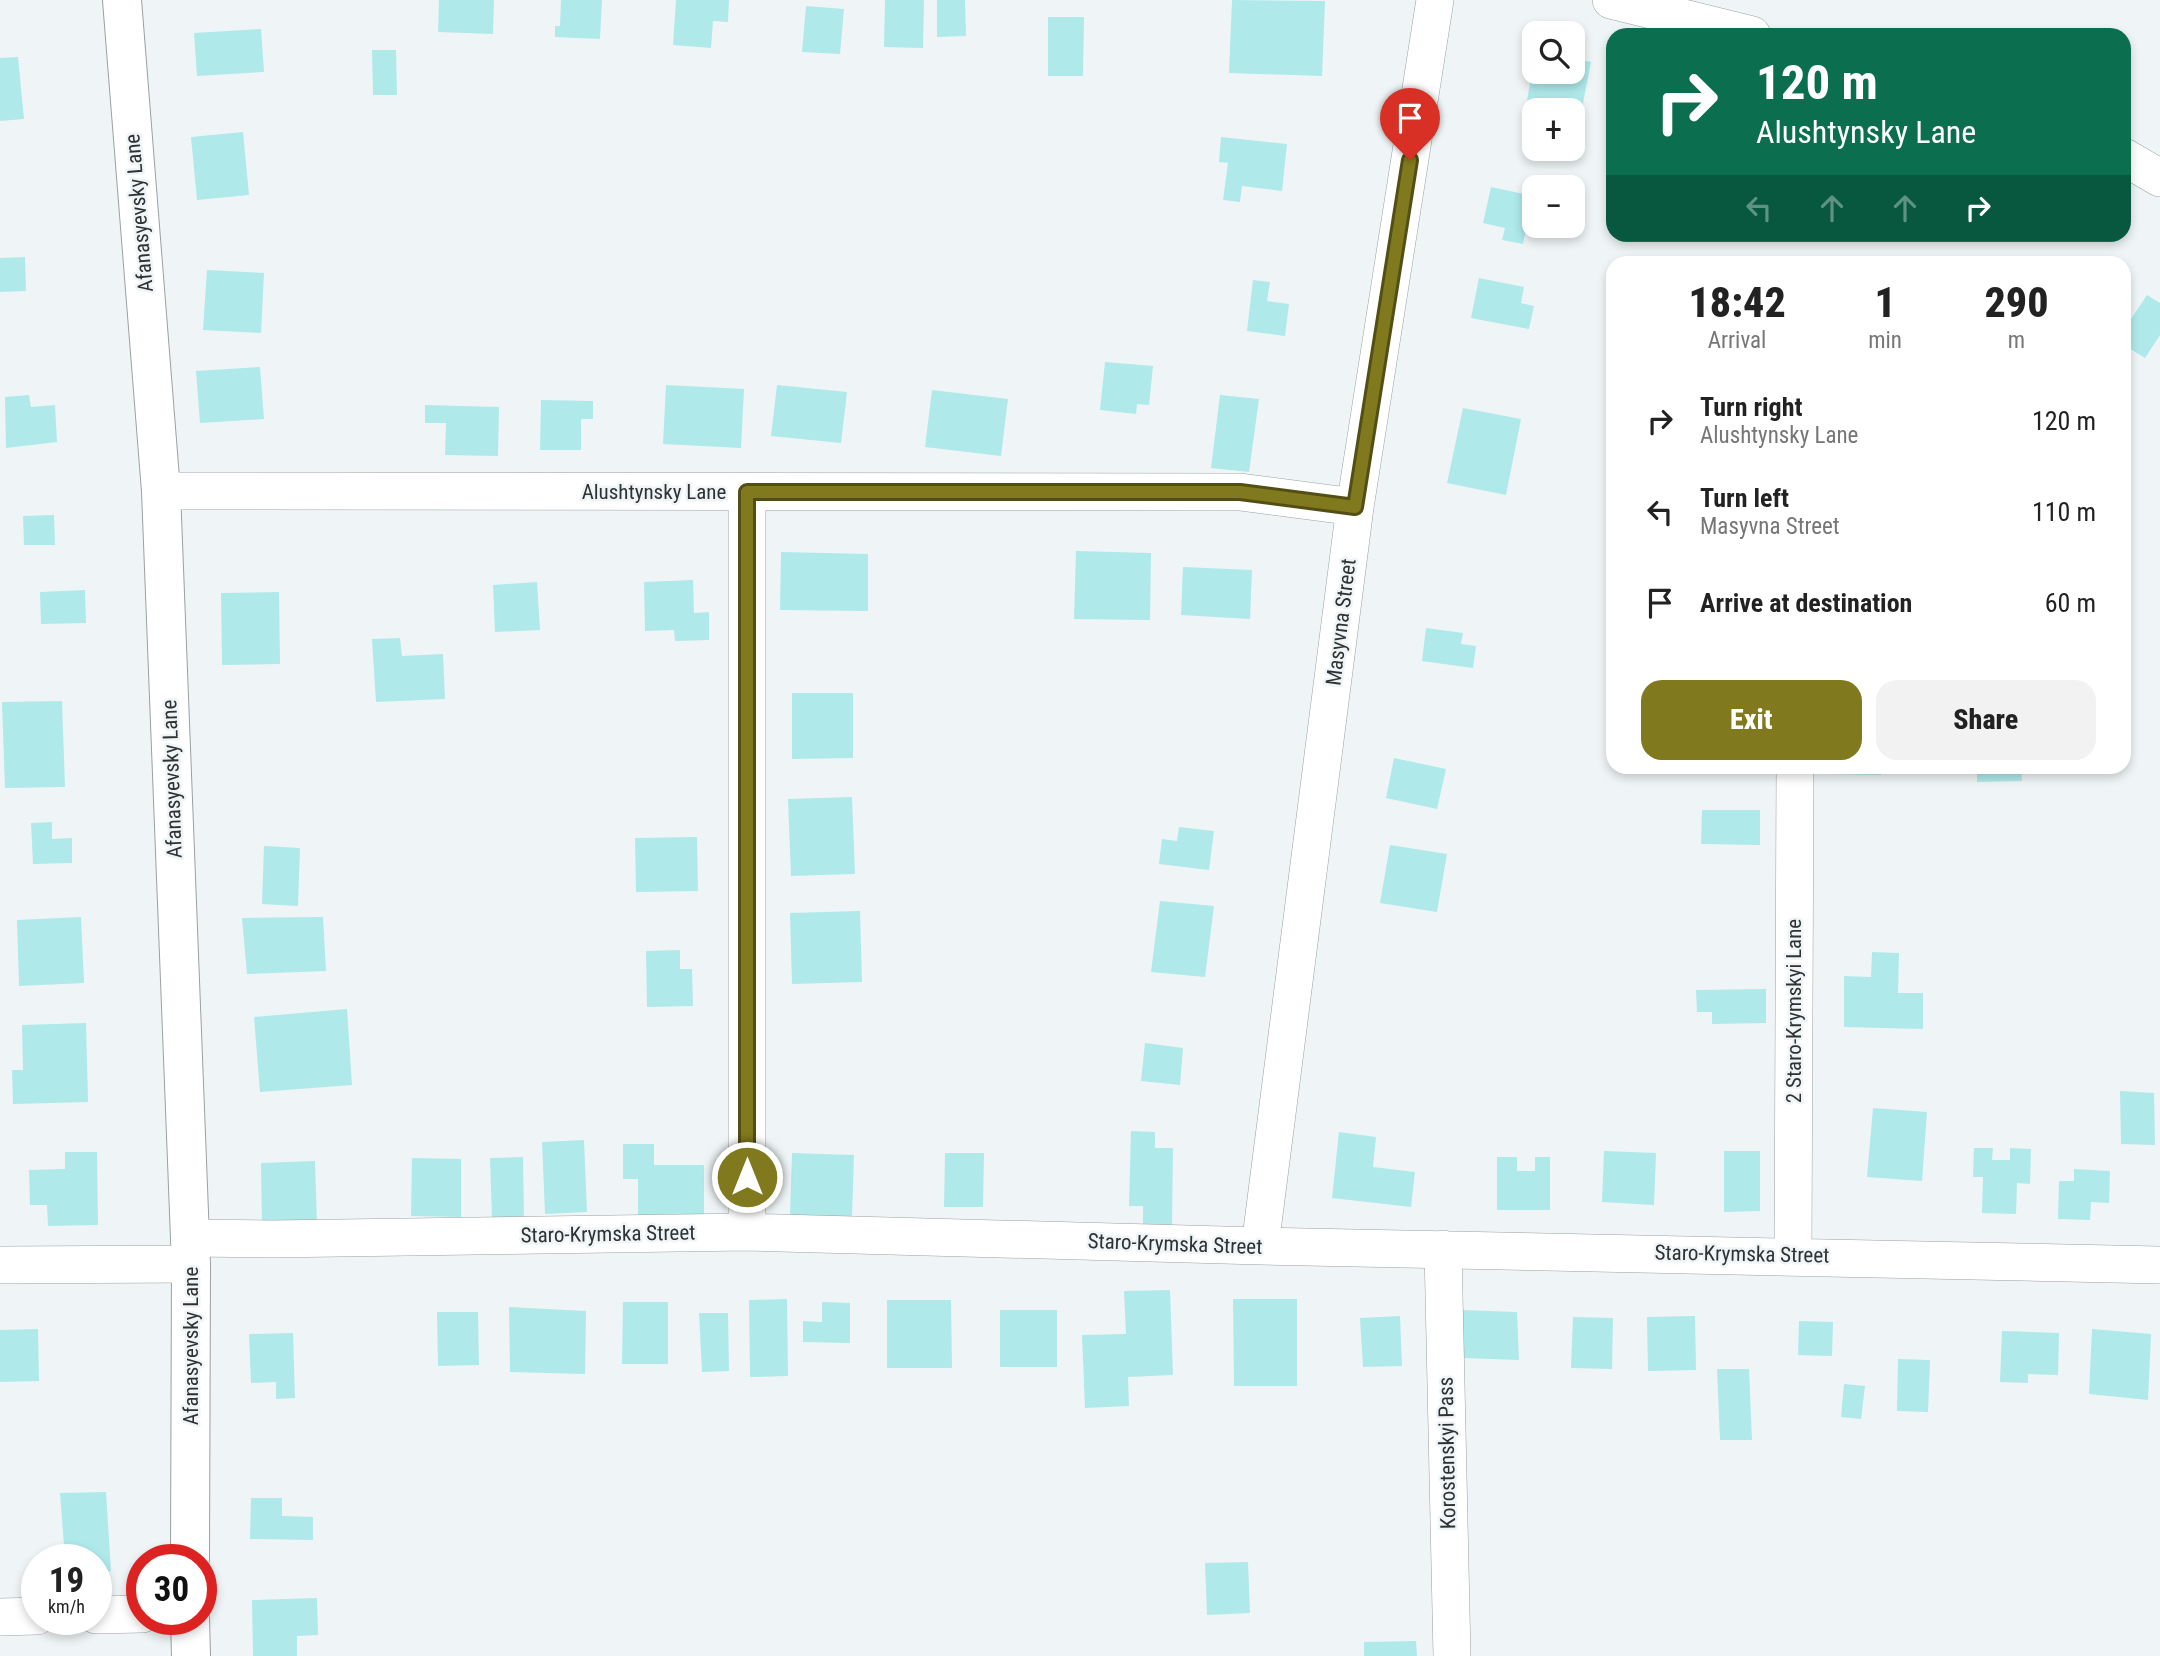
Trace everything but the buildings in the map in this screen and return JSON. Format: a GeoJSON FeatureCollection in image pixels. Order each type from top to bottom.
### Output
{"type":"FeatureCollection","features":[{"type":"Feature","properties":{"kind":"street","name":"Afanasyevsky Lane"},"geometry":{"type":"LineString","coordinates":[[122,0],[161,491],[191,1251],[190,1544]]}},
{"type":"Feature","properties":{"kind":"street","name":"Masyvna Street"},"geometry":{"type":"LineString","coordinates":[[1260,1246],[1355,507],[1435,0]]}},
{"type":"Feature","properties":{"kind":"street"},"geometry":{"type":"LineString","coordinates":[[1611,0],[1724,28]]}},
{"type":"Feature","properties":{"kind":"street"},"geometry":{"type":"LineString","coordinates":[[2131,161],[2160,178]]}},
{"type":"Feature","properties":{"kind":"street","name":"Alushtynsky Lane"},"geometry":{"type":"LineString","coordinates":[[161,491],[1240,492],[1355,507]]}},
{"type":"Feature","properties":{"kind":"street"},"geometry":{"type":"LineString","coordinates":[[747,492],[747,1231]]}},
{"type":"Feature","properties":{"kind":"street","name":"2 Staro-Krymskyi Lane"},"geometry":{"type":"LineString","coordinates":[[1793,1255],[1795,774]]}},
{"type":"Feature","properties":{"kind":"street","name":"Staro-Krymska Street"},"geometry":{"type":"LineString","coordinates":[[0,1265],[191,1251],[272,1239],[747,1231],[1260,1246],[1793,1255],[2160,1265]]}},
{"type":"Feature","properties":{"kind":"street","name":"Korostenskyi Pass"},"geometry":{"type":"LineString","coordinates":[[1443,1249],[1452,1656]]}},
{"type":"Feature","properties":{"kind":"street"},"geometry":{"type":"LineString","coordinates":[[0,1617],[21,1616]]}},
{"type":"Feature","properties":{"kind":"street"},"geometry":{"type":"LineString","coordinates":[[190,1635],[191,1656]]}},
{"type":"Feature","properties":{"kind":"route"},"geometry":{"type":"LineString","coordinates":[[747,1177],[747,492],[1240,492],[1355,507],[1410,160]]}}]}
